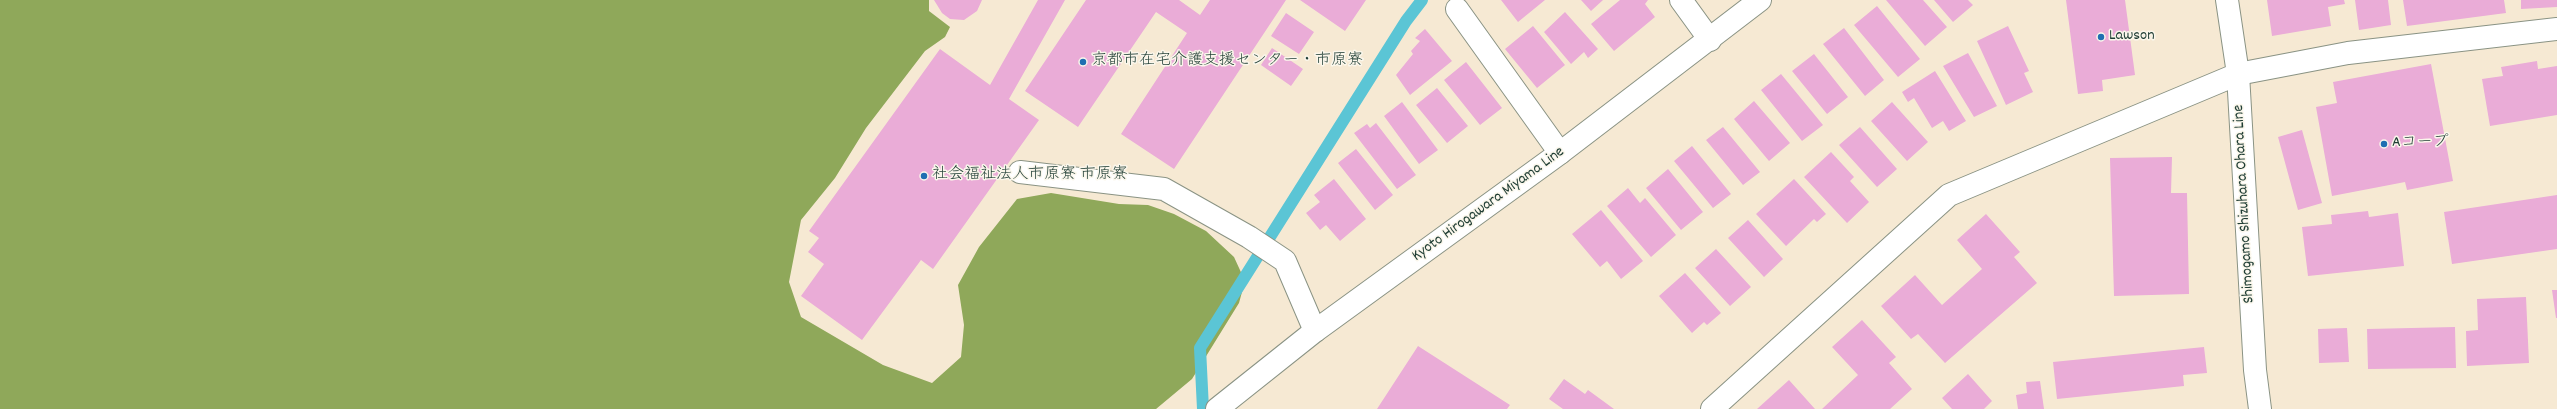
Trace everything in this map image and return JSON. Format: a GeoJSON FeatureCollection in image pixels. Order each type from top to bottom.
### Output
{"type":"FeatureCollection","features":[{"type":"Feature","properties":{"kind":"street"},"geometry":{"type":"LineString","coordinates":[[1681,0],[1710,40]]}},
{"type":"Feature","properties":{"kind":"street","name":"Kyoto Hirogawara Miyama Line"},"geometry":{"type":"LineString","coordinates":[[1217,409],[1315,331],[1560,153],[1710,40],[1760,0]]}},
{"type":"Feature","properties":{"kind":"street","name":"Shimogamo Shizuhara Ohara Line"},"geometry":{"type":"LineString","coordinates":[[2228,0],[2238,74],[2255,370],[2260,409]]}},
{"type":"Feature","properties":{"kind":"street"},"geometry":{"type":"LineString","coordinates":[[1457,9],[1560,153]]}},
{"type":"Feature","properties":{"kind":"street"},"geometry":{"type":"LineString","coordinates":[[1712,409],[1949,195],[2238,74],[2348,53],[2557,28]]}},
{"type":"Feature","properties":{"kind":"street"},"geometry":{"type":"LineString","coordinates":[[1020,172],[1164,189],[1249,237],[1284,261],[1315,331]]}},
{"type":"Feature","properties":{"kind":"green space"},"geometry":{"type":"Polygon","coordinates":[[[0,0],[929,0],[929,11],[950,27],[945,37],[925,51],[866,128],[835,178],[801,220],[789,282],[801,317],[883,365],[932,383],[961,357],[964,325],[958,285],[979,247],[1017,199],[1051,193],[1119,204],[1148,205],[1174,214],[1206,231],[1234,257],[1245,281],[1239,303],[1192,379],[1156,409],[0,409],[0,0]]]}},
{"type":"Feature","properties":{"kind":"building"},"geometry":{"type":"Polygon","coordinates":[[[934,0],[982,0],[977,11],[964,20],[950,19],[942,13],[934,0]]]}},
{"type":"Feature","properties":{"kind":"building","name":"社会福祉法人市原寮 市原寮"},"geometry":{"type":"Polygon","coordinates":[[[1038,0],[1065,0],[1009,99],[1039,120],[933,269],[921,260],[862,340],[801,296],[824,264],[808,252],[819,238],[809,231],[940,49],[990,85],[1038,0]]]}},
{"type":"Feature","properties":{"kind":"building","name":"京都市在宅介護支援センター・市原寮"},"geometry":{"type":"Polygon","coordinates":[[[1086,0],[1179,0],[1200,15],[1210,0],[1286,0],[1174,169],[1121,134],[1187,33],[1156,12],[1078,127],[1025,91],[1086,0]]]}},
{"type":"Feature","properties":{"kind":"building"},"geometry":{"type":"Polygon","coordinates":[[[1300,0],[1366,0],[1345,31],[1300,0]]]}},
{"type":"Feature","properties":{"kind":"building"},"geometry":{"type":"Polygon","coordinates":[[[1501,0],[1545,0],[1518,22],[1501,0]]]}},
{"type":"Feature","properties":{"kind":"building"},"geometry":{"type":"Polygon","coordinates":[[[1581,0],[1603,0],[1591,11],[1581,0]]]}},
{"type":"Feature","properties":{"kind":"building"},"geometry":{"type":"Polygon","coordinates":[[[1620,0],[1648,0],[1645,4],[1655,17],[1614,51],[1591,24],[1620,0]]]}},
{"type":"Feature","properties":{"kind":"building"},"geometry":{"type":"Polygon","coordinates":[[[1886,0],[1923,0],[1947,27],[1925,46],[1886,0]]]}},
{"type":"Feature","properties":{"kind":"building"},"geometry":{"type":"Polygon","coordinates":[[[1934,0],[1968,0],[1973,5],[1953,22],[1934,0]]]}},
{"type":"Feature","properties":{"kind":"building","name":"Lawson"},"geometry":{"type":"Polygon","coordinates":[[[2066,0],[2125,0],[2135,75],[2102,80],[2103,91],[2078,94],[2066,0]]]}},
{"type":"Feature","properties":{"kind":"building"},"geometry":{"type":"Polygon","coordinates":[[[2267,0],[2344,0],[2345,4],[2328,7],[2331,26],[2272,36],[2267,0]]]}},
{"type":"Feature","properties":{"kind":"building"},"geometry":{"type":"Polygon","coordinates":[[[2355,0],[2388,0],[2391,25],[2359,30],[2355,0]]]}},
{"type":"Feature","properties":{"kind":"building"},"geometry":{"type":"Polygon","coordinates":[[[2403,0],[2504,0],[2506,13],[2407,26],[2403,0]]]}},
{"type":"Feature","properties":{"kind":"building"},"geometry":{"type":"Polygon","coordinates":[[[2521,0],[2557,0],[2557,7],[2521,9],[2521,0]]]}},
{"type":"Feature","properties":{"kind":"building"},"geometry":{"type":"Polygon","coordinates":[[[1877,6],[1920,59],[1898,77],[1854,25],[1877,6]]]}},
{"type":"Feature","properties":{"kind":"building"},"geometry":{"type":"Polygon","coordinates":[[[1565,12],[1598,49],[1588,58],[1584,52],[1571,64],[1544,32],[1565,12]]]}},
{"type":"Feature","properties":{"kind":"building"},"geometry":{"type":"Polygon","coordinates":[[[1286,13],[1314,32],[1299,54],[1271,36],[1286,13]]]}},
{"type":"Feature","properties":{"kind":"building"},"geometry":{"type":"Polygon","coordinates":[[[1533,26],[1565,65],[1537,88],[1505,49],[1533,26]]]}},
{"type":"Feature","properties":{"kind":"building"},"geometry":{"type":"Polygon","coordinates":[[[2008,26],[2029,71],[2024,73],[2033,92],[2006,105],[1977,41],[2008,26]]]}},
{"type":"Feature","properties":{"kind":"building"},"geometry":{"type":"Polygon","coordinates":[[[1844,28],[1884,80],[1865,96],[1823,44],[1844,28]]]}},
{"type":"Feature","properties":{"kind":"building"},"geometry":{"type":"Polygon","coordinates":[[[1425,29],[1452,61],[1410,95],[1396,75],[1413,54],[1411,51],[1420,41],[1415,38],[1425,29]]]}},
{"type":"Feature","properties":{"kind":"building"},"geometry":{"type":"Polygon","coordinates":[[[1272,48],[1303,69],[1291,86],[1261,65],[1272,48]]]}},
{"type":"Feature","properties":{"kind":"building"},"geometry":{"type":"Polygon","coordinates":[[[1968,53],[1997,106],[1974,117],[1943,66],[1968,53]]]}},
{"type":"Feature","properties":{"kind":"building"},"geometry":{"type":"Polygon","coordinates":[[[1814,54],[1848,97],[1827,114],[1792,71],[1814,54]]]}},
{"type":"Feature","properties":{"kind":"building"},"geometry":{"type":"Polygon","coordinates":[[[2537,61],[2538,69],[2557,66],[2557,115],[2490,126],[2482,79],[2503,76],[2501,67],[2537,61]]]}},
{"type":"Feature","properties":{"kind":"building"},"geometry":{"type":"Polygon","coordinates":[[[1466,62],[1502,108],[1480,125],[1444,80],[1466,62]]]}},
{"type":"Feature","properties":{"kind":"building","name":"Aコープ"},"geometry":{"type":"Polygon","coordinates":[[[2431,64],[2453,181],[2407,190],[2405,182],[2332,196],[2316,107],[2337,103],[2333,82],[2431,64]]]}},
{"type":"Feature","properties":{"kind":"building"},"geometry":{"type":"Polygon","coordinates":[[[1935,71],[1966,121],[1949,131],[1943,121],[1932,128],[1914,98],[1908,102],[1902,92],[1935,71]]]}},
{"type":"Feature","properties":{"kind":"building"},"geometry":{"type":"Polygon","coordinates":[[[1781,74],[1823,125],[1802,141],[1761,90],[1781,74]]]}},
{"type":"Feature","properties":{"kind":"building"},"geometry":{"type":"Polygon","coordinates":[[[1437,88],[1468,126],[1447,143],[1416,105],[1437,88]]]}},
{"type":"Feature","properties":{"kind":"building"},"geometry":{"type":"Polygon","coordinates":[[[1754,101],[1790,143],[1769,161],[1734,119],[1754,101]]]}},
{"type":"Feature","properties":{"kind":"building"},"geometry":{"type":"Polygon","coordinates":[[[1402,102],[1438,150],[1419,164],[1384,116],[1402,102]]]}},
{"type":"Feature","properties":{"kind":"building"},"geometry":{"type":"Polygon","coordinates":[[[1892,102],[1928,142],[1907,161],[1871,121],[1892,102]]]}},
{"type":"Feature","properties":{"kind":"building"},"geometry":{"type":"Polygon","coordinates":[[[1376,123],[1416,175],[1397,189],[1354,133],[1367,124],[1370,128],[1376,123]]]}},
{"type":"Feature","properties":{"kind":"building"},"geometry":{"type":"Polygon","coordinates":[[[1723,127],[1760,172],[1743,185],[1706,140],[1723,127]]]}},
{"type":"Feature","properties":{"kind":"building"},"geometry":{"type":"Polygon","coordinates":[[[1860,127],[1897,169],[1877,187],[1839,145],[1860,127]]]}},
{"type":"Feature","properties":{"kind":"building"},"geometry":{"type":"Polygon","coordinates":[[[2302,130],[2322,203],[2298,210],[2278,137],[2302,130]]]}},
{"type":"Feature","properties":{"kind":"building"},"geometry":{"type":"Polygon","coordinates":[[[1692,146],[1731,194],[1713,208],[1674,161],[1692,146]]]}},
{"type":"Feature","properties":{"kind":"building"},"geometry":{"type":"Polygon","coordinates":[[[1356,149],[1393,195],[1375,210],[1338,163],[1356,149]]]}},
{"type":"Feature","properties":{"kind":"building"},"geometry":{"type":"Polygon","coordinates":[[[1831,152],[1854,177],[1850,181],[1869,202],[1847,223],[1804,177],[1831,152]]]}},
{"type":"Feature","properties":{"kind":"building"},"geometry":{"type":"Polygon","coordinates":[[[2172,157],[2171,193],[2187,193],[2189,294],[2114,296],[2110,158],[2172,157]]]}},
{"type":"Feature","properties":{"kind":"building"},"geometry":{"type":"Polygon","coordinates":[[[1668,169],[1703,212],[1681,230],[1646,188],[1668,169]]]}},
{"type":"Feature","properties":{"kind":"building"},"geometry":{"type":"Polygon","coordinates":[[[1334,179],[1366,219],[1340,241],[1326,225],[1320,230],[1306,213],[1320,202],[1314,195],[1334,179]]]}},
{"type":"Feature","properties":{"kind":"building"},"geometry":{"type":"Polygon","coordinates":[[[1794,179],[1826,214],[1817,222],[1814,219],[1786,246],[1756,214],[1794,179]]]}},
{"type":"Feature","properties":{"kind":"building"},"geometry":{"type":"Polygon","coordinates":[[[1628,188],[1640,203],[1645,198],[1676,235],[1651,257],[1607,206],[1628,188]]]}},
{"type":"Feature","properties":{"kind":"building"},"geometry":{"type":"Polygon","coordinates":[[[2557,195],[2557,249],[2452,264],[2444,212],[2557,195]]]}},
{"type":"Feature","properties":{"kind":"building"},"geometry":{"type":"Polygon","coordinates":[[[1601,210],[1643,261],[1621,279],[1607,261],[1600,267],[1572,234],[1601,210]]]}},
{"type":"Feature","properties":{"kind":"building"},"geometry":{"type":"Polygon","coordinates":[[[2368,211],[2369,217],[2398,213],[2404,266],[2308,276],[2302,227],[2332,224],[2331,215],[2368,211]]]}},
{"type":"Feature","properties":{"kind":"building"},"geometry":{"type":"Polygon","coordinates":[[[1986,214],[2020,252],[2014,257],[2037,283],[1945,363],[1918,334],[1911,339],[1881,306],[1915,275],[1942,305],[1982,269],[1957,240],[1986,214]]]}},
{"type":"Feature","properties":{"kind":"building"},"geometry":{"type":"Polygon","coordinates":[[[1748,220],[1783,259],[1764,277],[1728,238],[1748,220]]]}},
{"type":"Feature","properties":{"kind":"building"},"geometry":{"type":"Polygon","coordinates":[[[1716,249],[1751,287],[1730,306],[1695,268],[1716,249]]]}},
{"type":"Feature","properties":{"kind":"building"},"geometry":{"type":"Polygon","coordinates":[[[1685,273],[1721,313],[1707,325],[1704,322],[1692,333],[1659,296],[1685,273]]]}},
{"type":"Feature","properties":{"kind":"building"},"geometry":{"type":"Polygon","coordinates":[[[2552,290],[2557,290],[2557,318],[2556,318],[2552,290]]]}},
{"type":"Feature","properties":{"kind":"building"},"geometry":{"type":"Polygon","coordinates":[[[2526,297],[2529,363],[2467,366],[2466,331],[2478,330],[2477,299],[2526,297]]]}},
{"type":"Feature","properties":{"kind":"building"},"geometry":{"type":"Polygon","coordinates":[[[1862,320],[1896,357],[1889,363],[1912,389],[1890,409],[1822,409],[1858,375],[1832,347],[1862,320]]]}},
{"type":"Feature","properties":{"kind":"building"},"geometry":{"type":"Polygon","coordinates":[[[2455,327],[2456,368],[2368,369],[2367,329],[2455,327]]]}},
{"type":"Feature","properties":{"kind":"building"},"geometry":{"type":"Polygon","coordinates":[[[2347,328],[2349,362],[2319,363],[2318,329],[2347,328]]]}},
{"type":"Feature","properties":{"kind":"building"},"geometry":{"type":"Polygon","coordinates":[[[1418,346],[1510,405],[1507,409],[1377,409],[1418,346]]]}},
{"type":"Feature","properties":{"kind":"building"},"geometry":{"type":"Polygon","coordinates":[[[2204,347],[2207,373],[2183,375],[2184,386],[2057,399],[2053,362],[2204,347]]]}},
{"type":"Feature","properties":{"kind":"building"},"geometry":{"type":"Polygon","coordinates":[[[1968,374],[1992,401],[1984,409],[1952,409],[1942,398],[1968,374]]]}},
{"type":"Feature","properties":{"kind":"building"},"geometry":{"type":"Polygon","coordinates":[[[1564,379],[1585,394],[1588,390],[1614,409],[1563,409],[1549,399],[1564,379]]]}},
{"type":"Feature","properties":{"kind":"building"},"geometry":{"type":"Polygon","coordinates":[[[1789,380],[1815,409],[1757,409],[1789,380]]]}},
{"type":"Feature","properties":{"kind":"building"},"geometry":{"type":"Polygon","coordinates":[[[2040,381],[2044,409],[2018,409],[2016,395],[2027,393],[2026,382],[2040,381]]]}},
{"type":"Feature","properties":{"kind":"waterway"},"geometry":{"type":"LineString","coordinates":[[1203,409],[1200,348],[1406,21],[1422,0]]}},
{"type":"Feature","properties":{"kind":"place","name":"Lawson"},"geometry":{"type":"Point","coordinates":[2101,37]}},
{"type":"Feature","properties":{"kind":"place","name":"京都市在宅介護支援センター・市原寮"},"geometry":{"type":"Point","coordinates":[1083,62]}},
{"type":"Feature","properties":{"kind":"place","name":"Aコープ"},"geometry":{"type":"Point","coordinates":[2384,144]}},
{"type":"Feature","properties":{"kind":"place","name":"社会福祉法人市原寮 市原寮"},"geometry":{"type":"Point","coordinates":[924,176]}}]}
